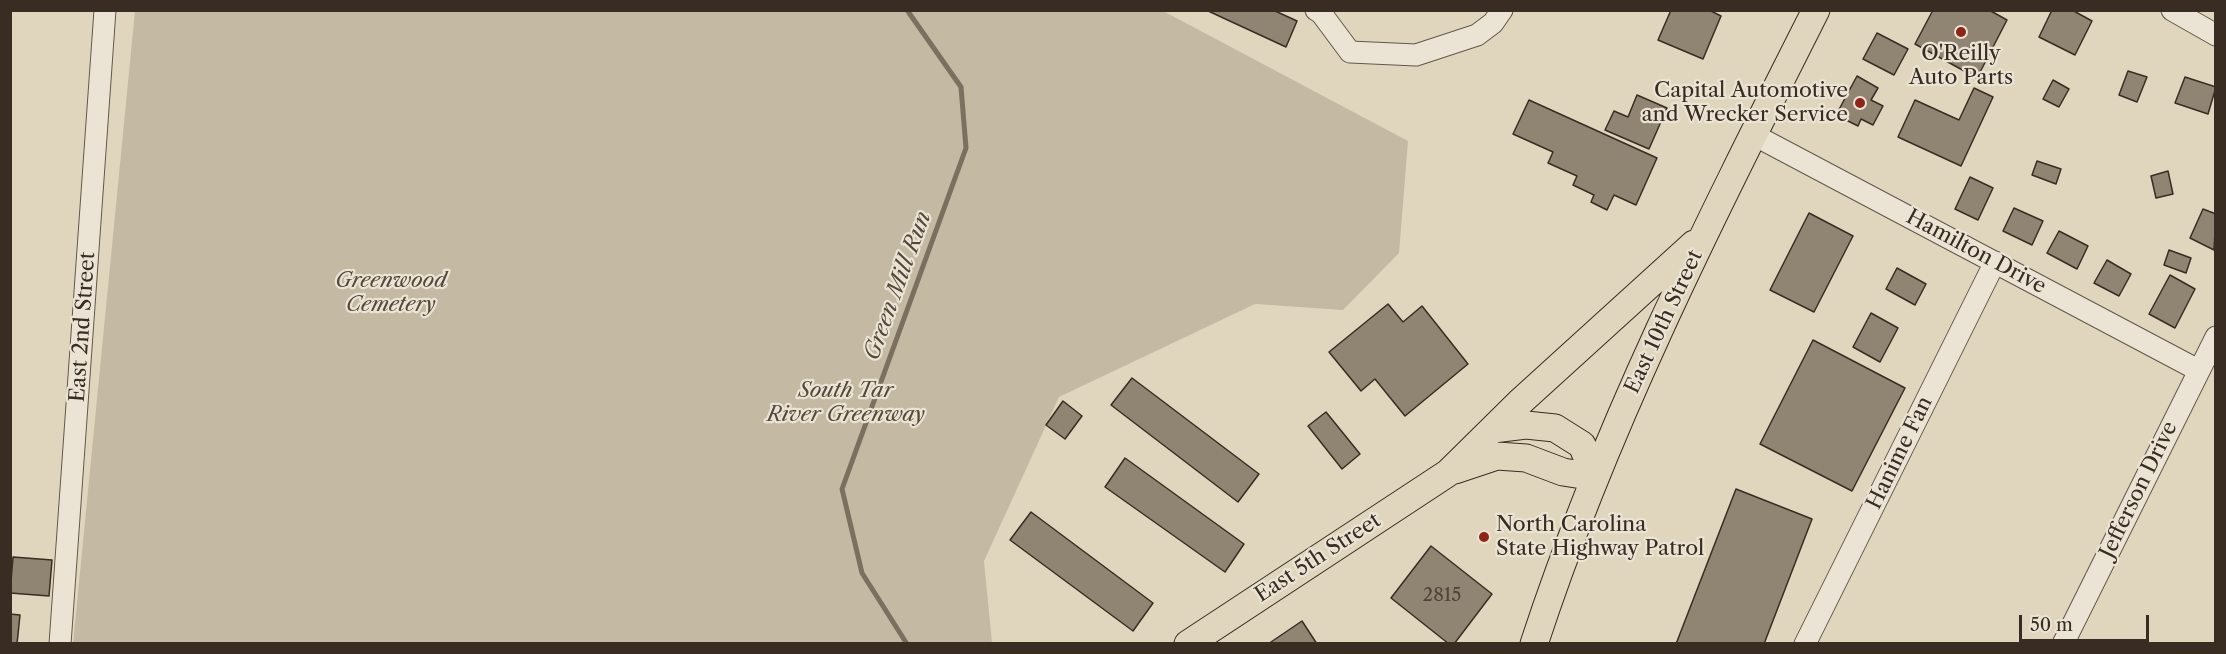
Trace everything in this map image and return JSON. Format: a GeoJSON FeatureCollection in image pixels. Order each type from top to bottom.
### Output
{"type":"FeatureCollection","features":[{"type":"Feature","properties":{"kind":"main road","name":"East 10th Street"},"geometry":{"type":"LineString","coordinates":[[1534,644],[1554,582],[1595,477],[1675,296],[1816,10]]}},
{"type":"Feature","properties":{"kind":"main road","name":"East 5th Street"},"geometry":{"type":"LineString","coordinates":[[1188,644],[1448,473],[1706,233]]}},
{"type":"Feature","properties":{"kind":"main road"},"geometry":{"type":"LineString","coordinates":[[1493,429],[1526,425],[1554,428],[1582,444],[1595,477]]}},
{"type":"Feature","properties":{"kind":"main road","name":"East 5th Street"},"geometry":{"type":"LineString","coordinates":[[1448,473],[1497,456],[1526,458],[1563,472],[1595,477]]}},
{"type":"Feature","properties":{"kind":"street","name":"East 2nd Street"},"geometry":{"type":"LineString","coordinates":[[60,644],[105,10]]}},
{"type":"Feature","properties":{"kind":"street"},"geometry":{"type":"LineString","coordinates":[[1316,10],[1321,13],[1350,52],[1416,55],[1477,35],[1493,23],[1502,10]]}},
{"type":"Feature","properties":{"kind":"street"},"geometry":{"type":"LineString","coordinates":[[2172,10],[2216,35]]}},
{"type":"Feature","properties":{"kind":"street","name":"Hamilton Drive"},"geometry":{"type":"LineString","coordinates":[[1754,135],[2198,370]]}},
{"type":"Feature","properties":{"kind":"street","name":"Hanime Fan"},"geometry":{"type":"LineString","coordinates":[[1805,644],[1995,262]]}},
{"type":"Feature","properties":{"kind":"street","name":"Jefferson Drive"},"geometry":{"type":"LineString","coordinates":[[2063,644],[2216,337]]}},
{"type":"Feature","properties":{"kind":"green space"},"geometry":{"type":"Polygon","coordinates":[[[135,11],[1163,11],[1408,141],[1399,253],[1343,310],[1255,304],[1059,397],[984,561],[992,643],[73,644],[135,11]]]}},
{"type":"Feature","properties":{"kind":"building"},"geometry":{"type":"Polygon","coordinates":[[[1206,10],[1273,10],[1297,21],[1286,47],[1206,10]]]}},
{"type":"Feature","properties":{"kind":"building"},"geometry":{"type":"Polygon","coordinates":[[[1671,10],[1709,10],[1721,16],[1703,59],[1658,40],[1671,10]]]}},
{"type":"Feature","properties":{"kind":"building","name":"O'Reilly Auto Parts"},"geometry":{"type":"Polygon","coordinates":[[[1933,10],[1989,10],[2007,20],[1977,78],[1915,44],[1933,10]]]}},
{"type":"Feature","properties":{"kind":"building"},"geometry":{"type":"Polygon","coordinates":[[[2052,10],[2072,10],[2092,21],[2075,55],[2039,37],[2052,10]]]}},
{"type":"Feature","properties":{"kind":"building"},"geometry":{"type":"Polygon","coordinates":[[[1877,33],[1908,49],[1894,75],[1863,59],[1877,33]]]}},
{"type":"Feature","properties":{"kind":"building"},"geometry":{"type":"Polygon","coordinates":[[[2128,71],[2147,77],[2137,102],[2119,95],[2128,71]]]}},
{"type":"Feature","properties":{"kind":"building","name":"Capital Automotive and Wrecker Service"},"geometry":{"type":"Polygon","coordinates":[[[1857,76],[1878,88],[1871,100],[1883,106],[1873,125],[1861,119],[1858,126],[1836,115],[1857,76]]]}},
{"type":"Feature","properties":{"kind":"building"},"geometry":{"type":"Polygon","coordinates":[[[2185,77],[2216,87],[2208,114],[2175,103],[2185,77]]]}},
{"type":"Feature","properties":{"kind":"building"},"geometry":{"type":"Polygon","coordinates":[[[2053,80],[2069,89],[2059,107],[2043,99],[2053,80]]]}},
{"type":"Feature","properties":{"kind":"building"},"geometry":{"type":"Polygon","coordinates":[[[1974,88],[1993,97],[1961,166],[1898,137],[1915,100],[1959,120],[1974,88]]]}},
{"type":"Feature","properties":{"kind":"building"},"geometry":{"type":"Polygon","coordinates":[[[1637,95],[1667,108],[1649,149],[1605,130],[1614,111],[1628,117],[1637,95]]]}},
{"type":"Feature","properties":{"kind":"building"},"geometry":{"type":"Polygon","coordinates":[[[1529,100],[1657,158],[1636,205],[1614,195],[1607,210],[1591,202],[1594,195],[1573,185],[1577,176],[1548,163],[1553,152],[1513,134],[1529,100]]]}},
{"type":"Feature","properties":{"kind":"building"},"geometry":{"type":"Polygon","coordinates":[[[2037,161],[2061,169],[2056,184],[2032,175],[2037,161]]]}},
{"type":"Feature","properties":{"kind":"building"},"geometry":{"type":"Polygon","coordinates":[[[2168,171],[2173,194],[2156,198],[2151,176],[2168,171]]]}},
{"type":"Feature","properties":{"kind":"building"},"geometry":{"type":"Polygon","coordinates":[[[1970,177],[1993,188],[1978,220],[1955,209],[1970,177]]]}},
{"type":"Feature","properties":{"kind":"building"},"geometry":{"type":"Polygon","coordinates":[[[2014,208],[2043,221],[2032,245],[2003,231],[2014,208]]]}},
{"type":"Feature","properties":{"kind":"building"},"geometry":{"type":"Polygon","coordinates":[[[2203,209],[2216,214],[2214,250],[2190,238],[2203,209]]]}},
{"type":"Feature","properties":{"kind":"building"},"geometry":{"type":"Polygon","coordinates":[[[1809,213],[1853,236],[1814,312],[1770,290],[1809,213]]]}},
{"type":"Feature","properties":{"kind":"building"},"geometry":{"type":"Polygon","coordinates":[[[2059,231],[2088,246],[2077,269],[2047,253],[2059,231]]]}},
{"type":"Feature","properties":{"kind":"building"},"geometry":{"type":"Polygon","coordinates":[[[2169,250],[2191,258],[2186,273],[2164,265],[2169,250]]]}},
{"type":"Feature","properties":{"kind":"building"},"geometry":{"type":"Polygon","coordinates":[[[2107,260],[2131,274],[2119,296],[2094,283],[2107,260]]]}},
{"type":"Feature","properties":{"kind":"building"},"geometry":{"type":"Polygon","coordinates":[[[1897,268],[1926,284],[1915,305],[1886,289],[1897,268]]]}},
{"type":"Feature","properties":{"kind":"building"},"geometry":{"type":"Polygon","coordinates":[[[2170,275],[2195,289],[2175,328],[2149,314],[2170,275]]]}},
{"type":"Feature","properties":{"kind":"building"},"geometry":{"type":"Polygon","coordinates":[[[1388,304],[1403,322],[1422,306],[1468,364],[1405,416],[1375,379],[1361,391],[1329,352],[1388,304]]]}},
{"type":"Feature","properties":{"kind":"building"},"geometry":{"type":"Polygon","coordinates":[[[1871,313],[1898,328],[1880,362],[1853,347],[1871,313]]]}},
{"type":"Feature","properties":{"kind":"building"},"geometry":{"type":"Polygon","coordinates":[[[1813,340],[1905,388],[1852,491],[1760,444],[1813,340]]]}},
{"type":"Feature","properties":{"kind":"building"},"geometry":{"type":"Polygon","coordinates":[[[1132,378],[1259,474],[1238,502],[1111,405],[1132,378]]]}},
{"type":"Feature","properties":{"kind":"building"},"geometry":{"type":"Polygon","coordinates":[[[1063,401],[1082,416],[1065,439],[1046,425],[1063,401]]]}},
{"type":"Feature","properties":{"kind":"building"},"geometry":{"type":"Polygon","coordinates":[[[1326,412],[1360,454],[1342,469],[1308,426],[1326,412]]]}},
{"type":"Feature","properties":{"kind":"building"},"geometry":{"type":"Polygon","coordinates":[[[1125,458],[1244,544],[1225,572],[1105,487],[1125,458]]]}},
{"type":"Feature","properties":{"kind":"building"},"geometry":{"type":"Polygon","coordinates":[[[1736,489],[1812,519],[1764,644],[1676,644],[1736,489]]]}},
{"type":"Feature","properties":{"kind":"building"},"geometry":{"type":"Polygon","coordinates":[[[1031,512],[1153,603],[1133,631],[1010,540],[1031,512]]]}},
{"type":"Feature","properties":{"kind":"building"},"geometry":{"type":"Polygon","coordinates":[[[1431,546],[1492,594],[1454,644],[1449,644],[1391,598],[1431,546]]]}},
{"type":"Feature","properties":{"kind":"building"},"geometry":{"type":"Polygon","coordinates":[[[13,557],[52,560],[49,596],[10,593],[13,557]]]}},
{"type":"Feature","properties":{"kind":"building"},"geometry":{"type":"Polygon","coordinates":[[[10,614],[20,615],[17,644],[10,644],[10,614]]]}},
{"type":"Feature","properties":{"kind":"building"},"geometry":{"type":"Polygon","coordinates":[[[1302,621],[1317,644],[1268,644],[1302,621]]]}},
{"type":"Feature","properties":{"kind":"waterway","name":"Green Mill Run"},"geometry":{"type":"LineString","coordinates":[[907,10],[961,87],[966,148],[842,489],[862,573],[907,644]]}},
{"type":"Feature","properties":{"kind":"place","name":"O'Reilly Auto Parts"},"geometry":{"type":"Point","coordinates":[1961,32]}},
{"type":"Feature","properties":{"kind":"place","name":"Capital Automotive and Wrecker Service"},"geometry":{"type":"Point","coordinates":[1860,103]}},
{"type":"Feature","properties":{"kind":"place","name":"North Carolina State Highway Patrol"},"geometry":{"type":"Point","coordinates":[1484,537]}},
{"type":"Feature","properties":{"kind":"park label","name":"Greenwood Cemetery"},"geometry":{"type":"Point","coordinates":[391,293]}},
{"type":"Feature","properties":{"kind":"park label","name":"South Tar River Greenway"},"geometry":{"type":"Point","coordinates":[846,403]}}]}
